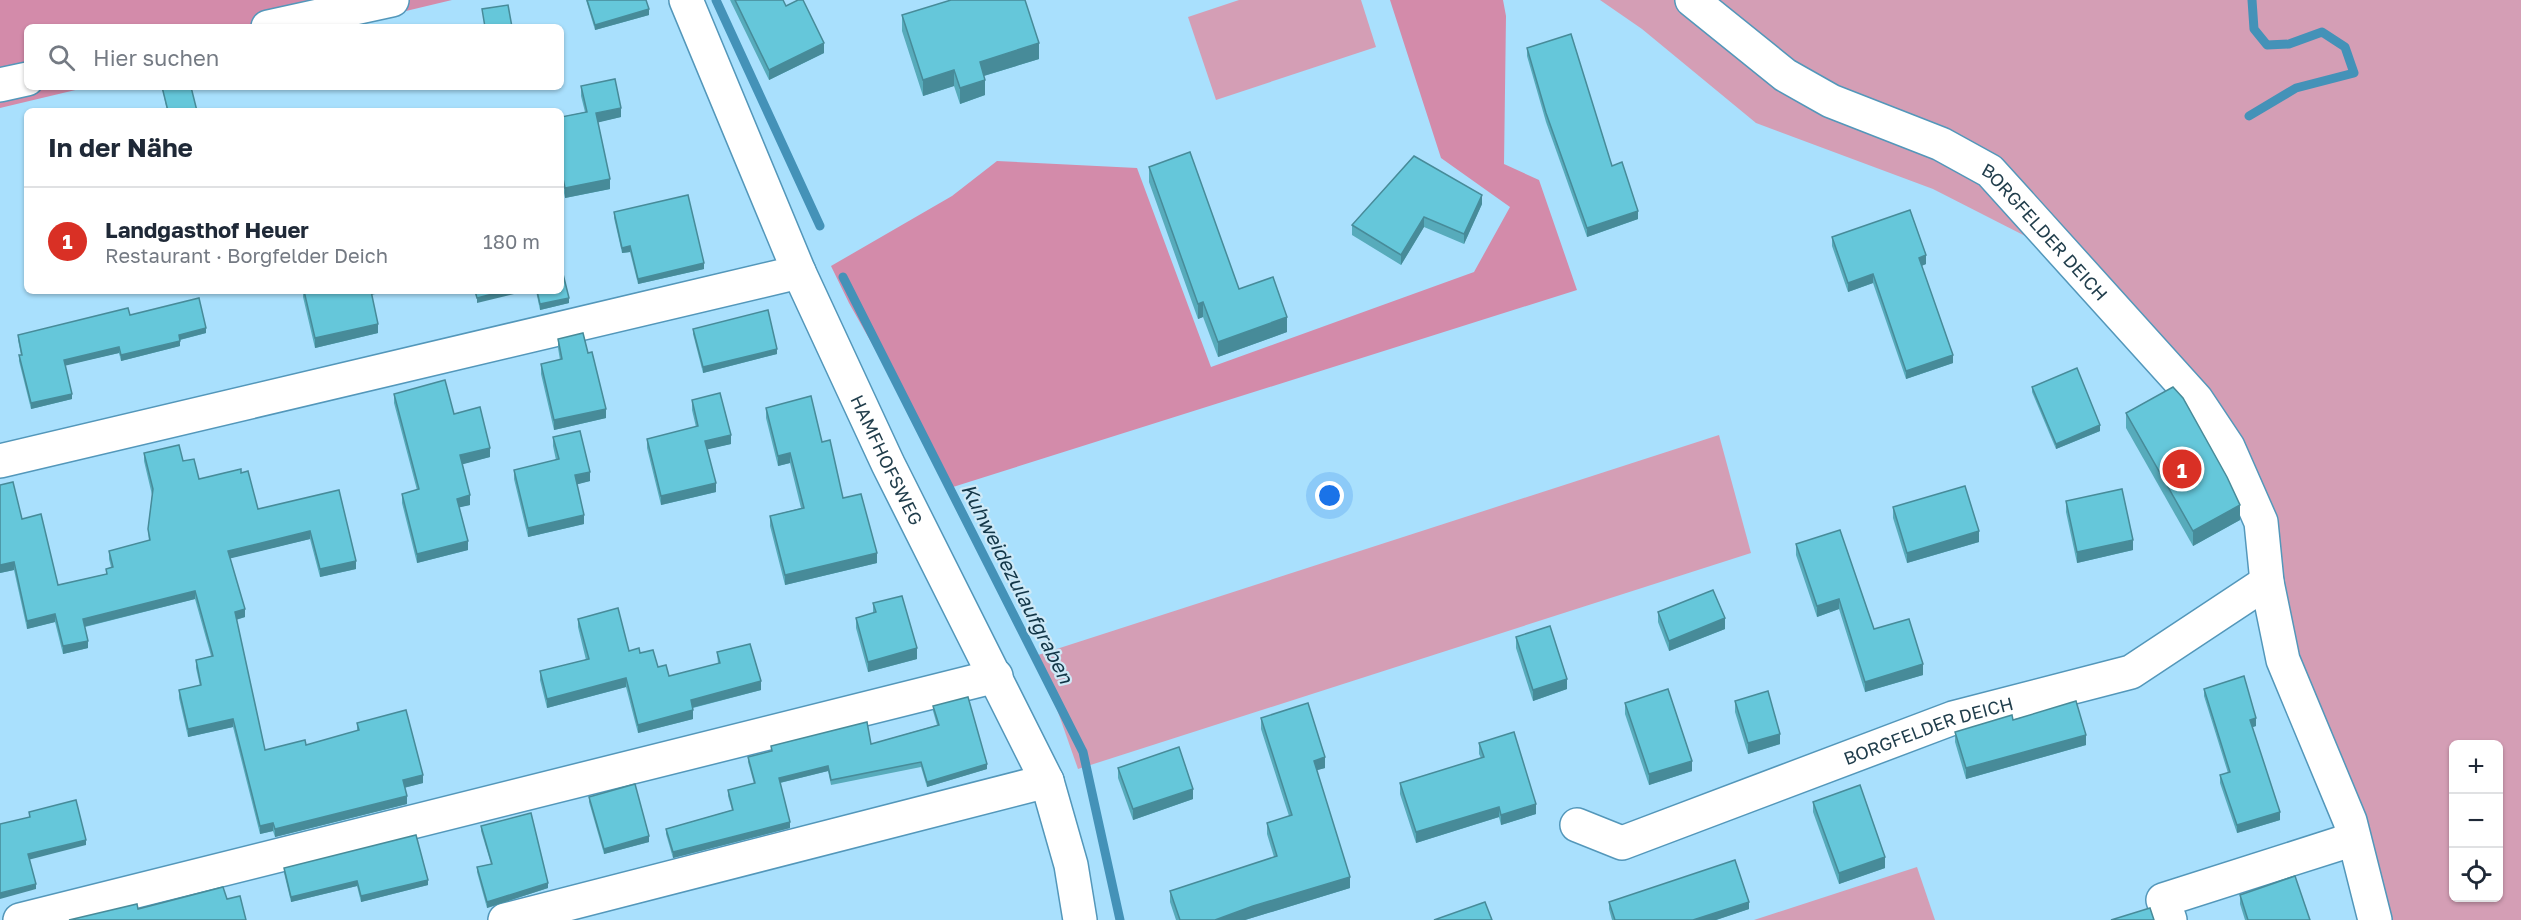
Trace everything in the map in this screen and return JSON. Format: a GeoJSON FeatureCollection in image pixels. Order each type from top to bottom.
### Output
{"type":"FeatureCollection","features":[{"type":"Feature","properties":{"kind":"street"},"geometry":{"type":"LineString","coordinates":[[282,24],[392,0]]}},
{"type":"Feature","properties":{"kind":"street","name":"HAMFHOFSWEG"},"geometry":{"type":"LineString","coordinates":[[686,0],[799,272],[888,464],[1047,781],[1071,865],[1080,920]]}},
{"type":"Feature","properties":{"kind":"street","name":"BORGFELDER DEICH"},"geometry":{"type":"LineString","coordinates":[[1692,0],[1785,75],[1831,101],[1941,144],[1990,171],[2196,399],[2228,447],[2261,522],[2267,582],[2283,660],[2350,821],[2375,920]]}},
{"type":"Feature","properties":{"kind":"street"},"geometry":{"type":"LineString","coordinates":[[0,85],[24,80]]}},
{"type":"Feature","properties":{"kind":"street"},"geometry":{"type":"LineString","coordinates":[[0,461],[799,272]]}},
{"type":"Feature","properties":{"kind":"street","name":"BORGFELDER DEICH"},"geometry":{"type":"LineString","coordinates":[[1576,825],[1622,843],[1953,718],[2131,672],[2267,582]]}},
{"type":"Feature","properties":{"kind":"street"},"geometry":{"type":"LineString","coordinates":[[20,920],[996,676]]}},
{"type":"Feature","properties":{"kind":"street"},"geometry":{"type":"LineString","coordinates":[[505,920],[1047,781]]}},
{"type":"Feature","properties":{"kind":"street"},"geometry":{"type":"LineString","coordinates":[[2170,920],[2163,900],[2354,839]]}},
{"type":"Feature","properties":{"kind":"shaded area"},"geometry":{"type":"Polygon","coordinates":[[[0,0],[452,0],[352,24],[24,24],[24,90],[75,90],[0,108],[0,0]]]}},
{"type":"Feature","properties":{"kind":"shaded area"},"geometry":{"type":"Polygon","coordinates":[[[1239,0],[1361,0],[1376,47],[1216,100],[1188,17],[1239,0]]]}},
{"type":"Feature","properties":{"kind":"shaded area"},"geometry":{"type":"Polygon","coordinates":[[[1390,0],[1503,0],[1506,16],[1504,164],[1539,180],[1577,290],[953,487],[849,303],[831,266],[952,196],[997,161],[1137,168],[1211,367],[1474,272],[1510,207],[1441,158],[1390,0]]]}},
{"type":"Feature","properties":{"kind":"shaded area"},"geometry":{"type":"Polygon","coordinates":[[[1600,0],[2521,0],[2521,920],[2385,920],[2351,792],[2318,699],[2288,629],[2277,539],[2088,268],[1933,189],[1756,123],[1642,29],[1600,0]]]}},
{"type":"Feature","properties":{"kind":"shaded area"},"geometry":{"type":"Polygon","coordinates":[[[1719,435],[1751,553],[1078,769],[1038,655],[1719,435]]]}},
{"type":"Feature","properties":{"kind":"shaded area"},"geometry":{"type":"Polygon","coordinates":[[[1917,867],[1935,920],[1754,920],[1917,867]]]}},
{"type":"Feature","properties":{"kind":"building"},"geometry":{"type":"Polygon","coordinates":[[[587,0],[646,0],[649,9],[595,25],[587,0]]]}},
{"type":"Feature","properties":{"kind":"building"},"geometry":{"type":"Polygon","coordinates":[[[735,0],[783,0],[786,6],[803,0],[824,43],[769,70],[735,0]]]}},
{"type":"Feature","properties":{"kind":"building"},"geometry":{"type":"Polygon","coordinates":[[[951,0],[1025,0],[1039,43],[980,62],[985,80],[960,88],[954,70],[923,80],[902,15],[951,0]]]}},
{"type":"Feature","properties":{"kind":"building"},"geometry":{"type":"Polygon","coordinates":[[[508,5],[511,24],[484,24],[482,9],[508,5]]]}},
{"type":"Feature","properties":{"kind":"building"},"geometry":{"type":"Polygon","coordinates":[[[1571,34],[1612,166],[1622,162],[1638,211],[1587,228],[1546,113],[1527,48],[1571,34]]]}},
{"type":"Feature","properties":{"kind":"building"},"geometry":{"type":"Polygon","coordinates":[[[615,79],[621,108],[596,113],[610,179],[565,188],[564,116],[587,112],[581,86],[615,79]]]}},
{"type":"Feature","properties":{"kind":"building"},"geometry":{"type":"Polygon","coordinates":[[[163,90],[192,90],[196,108],[167,108],[163,90]]]}},
{"type":"Feature","properties":{"kind":"building"},"geometry":{"type":"Polygon","coordinates":[[[1190,152],[1239,289],[1273,277],[1287,317],[1218,342],[1203,302],[1198,304],[1149,167],[1190,152]]]}},
{"type":"Feature","properties":{"kind":"building"},"geometry":{"type":"Polygon","coordinates":[[[1414,156],[1482,195],[1464,234],[1424,217],[1401,255],[1352,225],[1414,156]]]}},
{"type":"Feature","properties":{"kind":"building"},"geometry":{"type":"Polygon","coordinates":[[[688,195],[704,263],[638,279],[630,246],[622,248],[614,212],[688,195]]]}},
{"type":"Feature","properties":{"kind":"building"},"geometry":{"type":"Polygon","coordinates":[[[1910,210],[1926,255],[1919,258],[1953,355],[1906,371],[1873,274],[1848,283],[1832,237],[1910,210]]]}},
{"type":"Feature","properties":{"kind":"building"},"geometry":{"type":"Polygon","coordinates":[[[564,278],[569,298],[540,304],[538,294],[564,294],[564,278]]]}},
{"type":"Feature","properties":{"kind":"building"},"geometry":{"type":"Polygon","coordinates":[[[305,294],[372,294],[378,324],[315,338],[305,294]]]}},
{"type":"Feature","properties":{"kind":"building"},"geometry":{"type":"Polygon","coordinates":[[[476,294],[492,294],[477,298],[476,294]]]}},
{"type":"Feature","properties":{"kind":"building"},"geometry":{"type":"Polygon","coordinates":[[[199,298],[206,328],[179,335],[180,341],[121,355],[119,347],[64,360],[72,394],[31,403],[19,355],[22,355],[18,335],[128,308],[130,315],[199,298]]]}},
{"type":"Feature","properties":{"kind":"building"},"geometry":{"type":"Polygon","coordinates":[[[768,310],[777,349],[703,367],[693,329],[768,310]]]}},
{"type":"Feature","properties":{"kind":"building"},"geometry":{"type":"Polygon","coordinates":[[[583,333],[588,353],[592,352],[606,409],[554,420],[541,364],[562,359],[558,339],[583,333]]]}},
{"type":"Feature","properties":{"kind":"building"},"geometry":{"type":"Polygon","coordinates":[[[2077,368],[2100,425],[2056,444],[2032,387],[2077,368]]]}},
{"type":"Feature","properties":{"kind":"building"},"geometry":{"type":"Polygon","coordinates":[[[445,380],[454,414],[480,407],[490,448],[460,455],[470,495],[457,499],[468,541],[417,554],[402,494],[419,489],[394,394],[445,380]]]}},
{"type":"Feature","properties":{"kind":"building"},"geometry":{"type":"Polygon","coordinates":[[[2173,387],[2183,398],[2240,505],[2193,531],[2126,413],[2173,387]]]}},
{"type":"Feature","properties":{"kind":"building"},"geometry":{"type":"Polygon","coordinates":[[[720,393],[731,435],[705,441],[716,483],[661,496],[647,439],[698,426],[692,400],[720,393]]]}},
{"type":"Feature","properties":{"kind":"building"},"geometry":{"type":"Polygon","coordinates":[[[811,396],[822,442],[830,440],[843,498],[861,494],[877,553],[785,575],[770,516],[804,508],[790,453],[778,456],[766,408],[811,396]]]}},
{"type":"Feature","properties":{"kind":"building"},"geometry":{"type":"Polygon","coordinates":[[[580,431],[590,472],[575,475],[584,515],[528,528],[514,470],[559,459],[553,437],[580,431]]]}},
{"type":"Feature","properties":{"kind":"building"},"geometry":{"type":"Polygon","coordinates":[[[179,445],[183,461],[194,459],[199,479],[241,469],[241,473],[248,471],[258,509],[339,490],[356,561],[320,569],[310,531],[228,551],[245,609],[235,612],[265,750],[305,740],[306,745],[359,730],[357,723],[406,710],[423,775],[403,780],[407,796],[275,829],[273,823],[260,826],[233,719],[188,729],[179,690],[201,685],[196,660],[213,656],[195,591],[83,619],[88,641],[63,646],[55,614],[27,621],[14,562],[0,565],[0,485],[13,482],[22,519],[41,514],[58,585],[107,574],[106,569],[113,567],[109,551],[150,540],[148,529],[153,489],[144,453],[179,445]]]}},
{"type":"Feature","properties":{"kind":"building"},"geometry":{"type":"Polygon","coordinates":[[[1965,486],[1979,531],[1907,553],[1893,507],[1965,486]]]}},
{"type":"Feature","properties":{"kind":"building"},"geometry":{"type":"Polygon","coordinates":[[[2122,489],[2133,540],[2077,552],[2066,501],[2122,489]]]}},
{"type":"Feature","properties":{"kind":"building"},"geometry":{"type":"Polygon","coordinates":[[[1840,530],[1874,629],[1909,619],[1923,664],[1865,682],[1839,599],[1817,606],[1796,544],[1840,530]]]}},
{"type":"Feature","properties":{"kind":"building"},"geometry":{"type":"Polygon","coordinates":[[[1713,590],[1725,618],[1669,641],[1658,612],[1713,590]]]}},
{"type":"Feature","properties":{"kind":"building"},"geometry":{"type":"Polygon","coordinates":[[[902,596],[917,648],[868,662],[856,618],[876,612],[873,603],[902,596]]]}},
{"type":"Feature","properties":{"kind":"building"},"geometry":{"type":"Polygon","coordinates":[[[618,608],[629,651],[639,648],[640,653],[653,650],[658,667],[666,665],[669,676],[720,663],[717,652],[750,644],[761,681],[691,700],[693,710],[638,725],[626,678],[547,699],[540,671],[589,659],[578,619],[618,608]]]}},
{"type":"Feature","properties":{"kind":"building"},"geometry":{"type":"Polygon","coordinates":[[[1550,626],[1567,679],[1533,690],[1516,637],[1550,626]]]}},
{"type":"Feature","properties":{"kind":"building"},"geometry":{"type":"Polygon","coordinates":[[[2244,676],[2256,718],[2250,720],[2280,812],[2237,825],[2220,775],[2230,772],[2204,689],[2244,676]]]}},
{"type":"Feature","properties":{"kind":"building"},"geometry":{"type":"Polygon","coordinates":[[[1668,689],[1692,761],[1649,774],[1625,703],[1668,689]]]}},
{"type":"Feature","properties":{"kind":"building"},"geometry":{"type":"Polygon","coordinates":[[[1768,691],[1780,734],[1748,743],[1735,701],[1768,691]]]}},
{"type":"Feature","properties":{"kind":"building"},"geometry":{"type":"Polygon","coordinates":[[[968,697],[987,764],[927,782],[921,762],[831,780],[828,766],[779,778],[790,822],[673,852],[666,829],[733,810],[728,790],[755,783],[748,757],[772,751],[771,746],[867,722],[871,744],[939,725],[933,706],[968,697]]]}},
{"type":"Feature","properties":{"kind":"building"},"geometry":{"type":"Polygon","coordinates":[[[2076,701],[2086,735],[1966,768],[1955,732],[2012,715],[2013,720],[2076,701]]]}},
{"type":"Feature","properties":{"kind":"building"},"geometry":{"type":"Polygon","coordinates":[[[1308,703],[1325,757],[1314,761],[1350,877],[1253,906],[1215,920],[1180,920],[1170,891],[1277,856],[1267,823],[1292,815],[1261,718],[1308,703]]]}},
{"type":"Feature","properties":{"kind":"building"},"geometry":{"type":"Polygon","coordinates":[[[1514,732],[1536,804],[1501,815],[1499,807],[1416,832],[1400,783],[1484,757],[1479,743],[1514,732]]]}},
{"type":"Feature","properties":{"kind":"building"},"geometry":{"type":"Polygon","coordinates":[[[1179,747],[1193,789],[1133,809],[1118,768],[1179,747]]]}},
{"type":"Feature","properties":{"kind":"building"},"geometry":{"type":"Polygon","coordinates":[[[635,784],[649,836],[604,849],[589,797],[635,784]]]}},
{"type":"Feature","properties":{"kind":"building"},"geometry":{"type":"Polygon","coordinates":[[[1860,785],[1885,857],[1839,873],[1813,802],[1860,785]]]}},
{"type":"Feature","properties":{"kind":"building"},"geometry":{"type":"Polygon","coordinates":[[[76,800],[86,840],[28,854],[36,884],[0,893],[0,824],[30,817],[29,812],[76,800]]]}},
{"type":"Feature","properties":{"kind":"building"},"geometry":{"type":"Polygon","coordinates":[[[531,813],[548,883],[487,902],[477,867],[492,864],[481,826],[531,813]]]}},
{"type":"Feature","properties":{"kind":"building"},"geometry":{"type":"Polygon","coordinates":[[[416,835],[428,880],[361,896],[357,881],[291,897],[284,868],[416,835]]]}},
{"type":"Feature","properties":{"kind":"building"},"geometry":{"type":"Polygon","coordinates":[[[1735,860],[1749,902],[1693,920],[1615,920],[1609,902],[1735,860]]]}},
{"type":"Feature","properties":{"kind":"building"},"geometry":{"type":"Polygon","coordinates":[[[2295,876],[2310,920],[2248,920],[2240,895],[2295,876]]]}},
{"type":"Feature","properties":{"kind":"building"},"geometry":{"type":"Polygon","coordinates":[[[223,887],[227,899],[240,896],[246,920],[69,920],[137,904],[138,909],[223,887]]]}},
{"type":"Feature","properties":{"kind":"building"},"geometry":{"type":"Polygon","coordinates":[[[1485,902],[1492,920],[1434,920],[1485,902]]]}},
{"type":"Feature","properties":{"kind":"building"},"geometry":{"type":"Polygon","coordinates":[[[2150,908],[2154,920],[2111,920],[2150,908]]]}},
{"type":"Feature","properties":{"kind":"waterway","name":"Kuhweidezulaufgraben"},"geometry":{"type":"LineString","coordinates":[[716,0],[820,226]]}},
{"type":"Feature","properties":{"kind":"waterway"},"geometry":{"type":"LineString","coordinates":[[2249,116],[2296,88],[2354,73],[2345,47],[2322,32],[2289,44],[2267,45],[2254,29],[2252,0]]}},
{"type":"Feature","properties":{"kind":"waterway","name":"Kuhweidezulaufgraben"},"geometry":{"type":"LineString","coordinates":[[843,277],[1083,752],[1120,920]]}},
{"type":"Feature","properties":{"kind":"place","name":"Landgasthof Heuer"},"geometry":{"type":"Point","coordinates":[2182,469]}}]}
